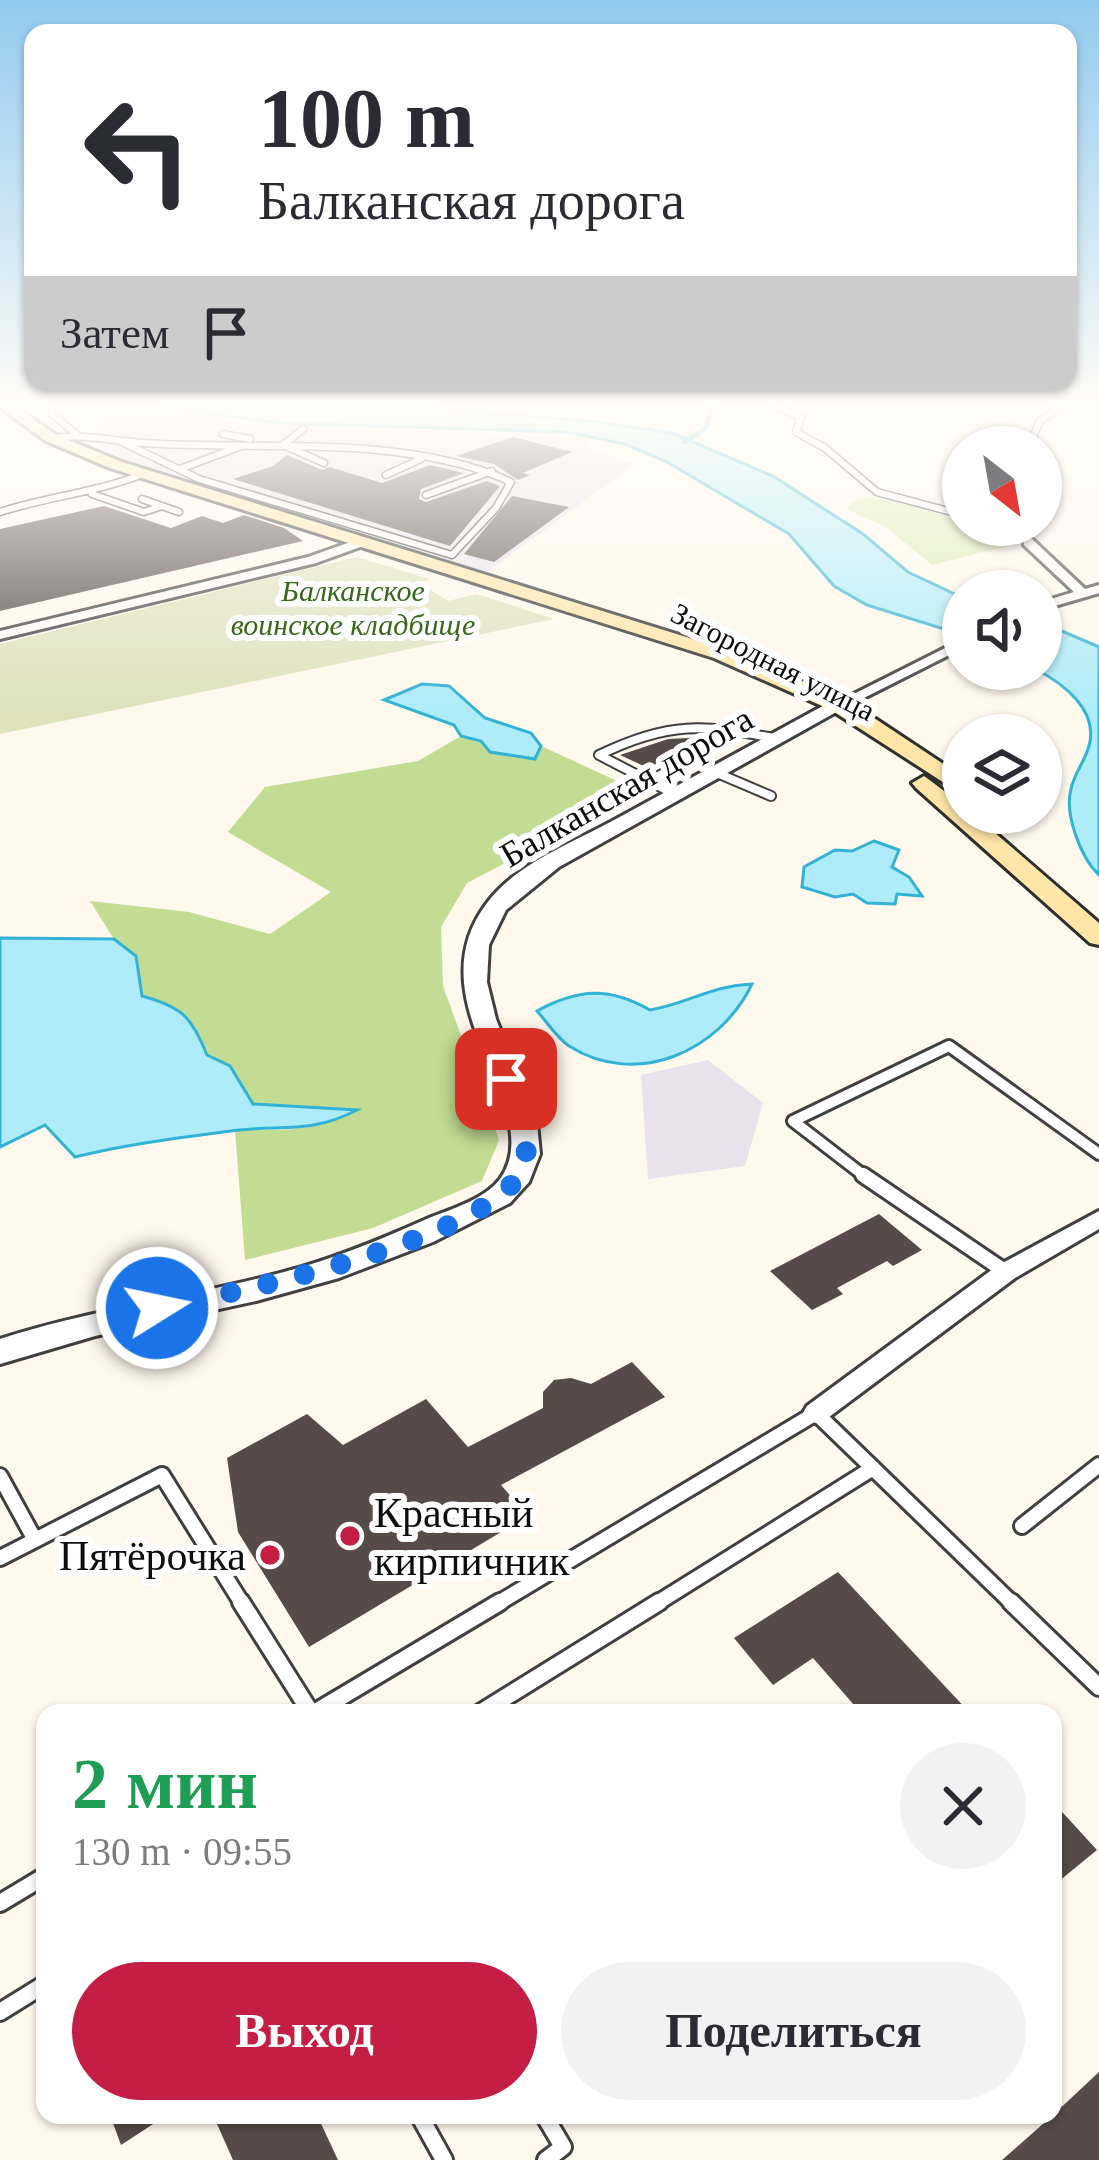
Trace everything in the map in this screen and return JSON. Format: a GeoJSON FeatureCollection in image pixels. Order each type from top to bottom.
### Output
{"type":"FeatureCollection","features":[{"type":"Feature","properties":{"kind":"main road","name":"Загородная улица"},"geometry":{"type":"LineString","coordinates":[[252,509],[643,633],[829,711],[915,752],[942,772]]}},
{"type":"Feature","properties":{"kind":"main road","name":"Загородная улица"},"geometry":{"type":"LineString","coordinates":[[829,711],[938,793],[1097,935]]}},
{"type":"Feature","properties":{"kind":"main road","name":"Загородная улица"},"geometry":{"type":"LineString","coordinates":[[1012,834],[1049,872],[1097,935]]}},
{"type":"Feature","properties":{"kind":"street"},"geometry":{"type":"LineString","coordinates":[[0,635],[312,560],[359,543]]}},
{"type":"Feature","properties":{"kind":"street"},"geometry":{"type":"LineString","coordinates":[[1032,546],[1081,592]]}},
{"type":"Feature","properties":{"kind":"street"},"geometry":{"type":"LineString","coordinates":[[1062,599],[1099,590]]}},
{"type":"Feature","properties":{"kind":"street","name":"Балканская дорога"},"geometry":{"type":"LineString","coordinates":[[0,1352],[123,1315],[260,1289],[339,1265],[482,1207],[514,1182],[527,1152],[525,1123],[473,980],[482,930],[497,905],[526,880],[665,787],[717,772],[942,654]]}},
{"type":"Feature","properties":{"kind":"street"},"geometry":{"type":"LineString","coordinates":[[816,1413],[1006,1272],[1099,1219]]}},
{"type":"Feature","properties":{"kind":"lane"},"geometry":{"type":"LineString","coordinates":[[169,509],[178,512]]}},
{"type":"Feature","properties":{"kind":"lane"},"geometry":{"type":"LineString","coordinates":[[303,509],[452,555],[493,509]]}},
{"type":"Feature","properties":{"kind":"lane"},"geometry":{"type":"LineString","coordinates":[[741,731],[665,787],[598,755],[684,722],[741,731],[778,739]]}},
{"type":"Feature","properties":{"kind":"lane"},"geometry":{"type":"LineString","coordinates":[[717,772],[771,796]]}},
{"type":"Feature","properties":{"kind":"lane"},"geometry":{"type":"LineString","coordinates":[[1006,1272],[921,1210],[843,1165],[793,1121],[949,1046],[1099,1154]]}},
{"type":"Feature","properties":{"kind":"lane"},"geometry":{"type":"LineString","coordinates":[[327,1704],[816,1413],[1099,1687]]}},
{"type":"Feature","properties":{"kind":"lane"},"geometry":{"type":"LineString","coordinates":[[1022,1526],[1099,1465]]}},
{"type":"Feature","properties":{"kind":"lane"},"geometry":{"type":"LineString","coordinates":[[495,1704],[873,1468]]}},
{"type":"Feature","properties":{"kind":"lane"},"geometry":{"type":"LineString","coordinates":[[0,1558],[162,1475],[306,1704]]}},
{"type":"Feature","properties":{"kind":"lane"},"geometry":{"type":"LineString","coordinates":[[0,1476],[35,1540]]}},
{"type":"Feature","properties":{"kind":"lane"},"geometry":{"type":"LineString","coordinates":[[0,1903],[36,1881]]}},
{"type":"Feature","properties":{"kind":"lane"},"geometry":{"type":"LineString","coordinates":[[0,2012],[36,1990]]}},
{"type":"Feature","properties":{"kind":"lane"},"geometry":{"type":"LineString","coordinates":[[424,2124],[445,2160]]}},
{"type":"Feature","properties":{"kind":"lane"},"geometry":{"type":"LineString","coordinates":[[546,2160],[563,2147],[549,2124]]}},
{"type":"Feature","properties":{"kind":"shaded area"},"geometry":{"type":"Polygon","coordinates":[[[274,509],[574,509],[483,575],[274,509]]]}},
{"type":"Feature","properties":{"kind":"shaded area"},"geometry":{"type":"Polygon","coordinates":[[[708,1060],[763,1103],[745,1166],[648,1179],[641,1075],[708,1060]]]}},
{"type":"Feature","properties":{"kind":"green space"},"geometry":{"type":"Polygon","coordinates":[[[846,509],[921,509],[942,515],[942,546],[1008,546],[932,565],[886,527],[846,509]]]}},
{"type":"Feature","properties":{"kind":"green space","name":"Балканское воинское кладбище"},"geometry":{"type":"Polygon","coordinates":[[[357,557],[430,579],[420,583],[448,601],[477,594],[554,619],[0,734],[0,644],[357,557]]]}},
{"type":"Feature","properties":{"kind":"green space"},"geometry":{"type":"Polygon","coordinates":[[[461,736],[534,758],[541,746],[641,792],[467,883],[441,927],[443,986],[499,1140],[482,1181],[373,1228],[245,1260],[235,1130],[312,1126],[354,1110],[253,1104],[230,1066],[207,1055],[196,1028],[142,996],[136,956],[114,939],[90,901],[189,912],[270,934],[331,892],[228,832],[265,787],[418,761],[461,736]]]}},
{"type":"Feature","properties":{"kind":"water"},"geometry":{"type":"Polygon","coordinates":[[[746,509],[824,509],[908,572],[942,588],[942,628],[867,605],[834,586],[789,534],[746,509]]]}},
{"type":"Feature","properties":{"kind":"water"},"geometry":{"type":"Polygon","coordinates":[[[1062,631],[1099,647],[1099,875],[1080,847],[1072,823],[1072,783],[1091,733],[1084,710],[1062,686],[1062,631]]]}},
{"type":"Feature","properties":{"kind":"water"},"geometry":{"type":"Polygon","coordinates":[[[422,684],[449,686],[485,718],[531,733],[541,746],[535,759],[490,752],[481,741],[461,736],[454,725],[384,700],[422,684]]]}},
{"type":"Feature","properties":{"kind":"water"},"geometry":{"type":"Polygon","coordinates":[[[874,841],[899,850],[892,867],[909,877],[922,896],[897,894],[895,904],[867,903],[853,894],[835,897],[802,887],[804,867],[835,850],[852,851],[874,841]]]}},
{"type":"Feature","properties":{"kind":"water"},"geometry":{"type":"Polygon","coordinates":[[[0,938],[114,939],[136,956],[142,996],[184,1015],[207,1055],[230,1066],[253,1104],[357,1110],[309,1126],[192,1136],[75,1157],[45,1125],[0,1147],[0,938]]]}},
{"type":"Feature","properties":{"kind":"water"},"geometry":{"type":"Polygon","coordinates":[[[752,984],[738,1008],[698,1044],[648,1063],[622,1064],[569,1046],[537,1011],[594,993],[621,997],[650,1010],[752,984]]]}},
{"type":"Feature","properties":{"kind":"building"},"geometry":{"type":"Polygon","coordinates":[[[91,509],[113,509],[171,528],[202,516],[223,523],[244,515],[284,528],[303,541],[0,611],[0,529],[91,509]]]}},
{"type":"Feature","properties":{"kind":"building"},"geometry":{"type":"Polygon","coordinates":[[[330,509],[481,509],[450,546],[330,509]]]}},
{"type":"Feature","properties":{"kind":"building"},"geometry":{"type":"Polygon","coordinates":[[[501,509],[567,509],[494,562],[464,554],[501,509]]]}},
{"type":"Feature","properties":{"kind":"building"},"geometry":{"type":"Polygon","coordinates":[[[708,737],[648,768],[620,755],[668,739],[708,737]]]}},
{"type":"Feature","properties":{"kind":"building"},"geometry":{"type":"Polygon","coordinates":[[[879,1214],[922,1250],[893,1266],[887,1261],[837,1288],[843,1294],[812,1310],[770,1271],[879,1214]]]}},
{"type":"Feature","properties":{"kind":"building","name":"Красный кирпичник"},"geometry":{"type":"Polygon","coordinates":[[[632,1362],[665,1397],[501,1485],[528,1516],[309,1647],[238,1532],[227,1458],[307,1414],[343,1445],[426,1399],[468,1447],[543,1408],[543,1392],[554,1380],[571,1378],[591,1384],[632,1362]]]}},
{"type":"Feature","properties":{"kind":"building"},"geometry":{"type":"Polygon","coordinates":[[[838,1572],[962,1704],[853,1704],[813,1658],[773,1685],[734,1638],[838,1572]]]}},
{"type":"Feature","properties":{"kind":"building"},"geometry":{"type":"Polygon","coordinates":[[[1062,1812],[1097,1850],[1062,1879],[1062,1812]]]}},
{"type":"Feature","properties":{"kind":"building"},"geometry":{"type":"Polygon","coordinates":[[[1099,2072],[1099,2160],[1002,2160],[1043,2124],[1062,2124],[1062,2107],[1099,2072]]]}},
{"type":"Feature","properties":{"kind":"building"},"geometry":{"type":"Polygon","coordinates":[[[113,2124],[153,2124],[121,2145],[113,2124]]]}},
{"type":"Feature","properties":{"kind":"building"},"geometry":{"type":"Polygon","coordinates":[[[217,2124],[321,2124],[338,2160],[233,2160],[217,2124]]]}},
{"type":"Feature","properties":{"kind":"place","name":"Красный кирпичник"},"geometry":{"type":"Point","coordinates":[350,1536]}},
{"type":"Feature","properties":{"kind":"place","name":"Пятёрочка"},"geometry":{"type":"Point","coordinates":[270,1555]}},
{"type":"Feature","properties":{"kind":"route"},"geometry":{"type":"LineString","coordinates":[[157,1308],[260,1289],[339,1265],[482,1207],[514,1182],[527,1152],[525,1123],[506,1079]]}}]}
